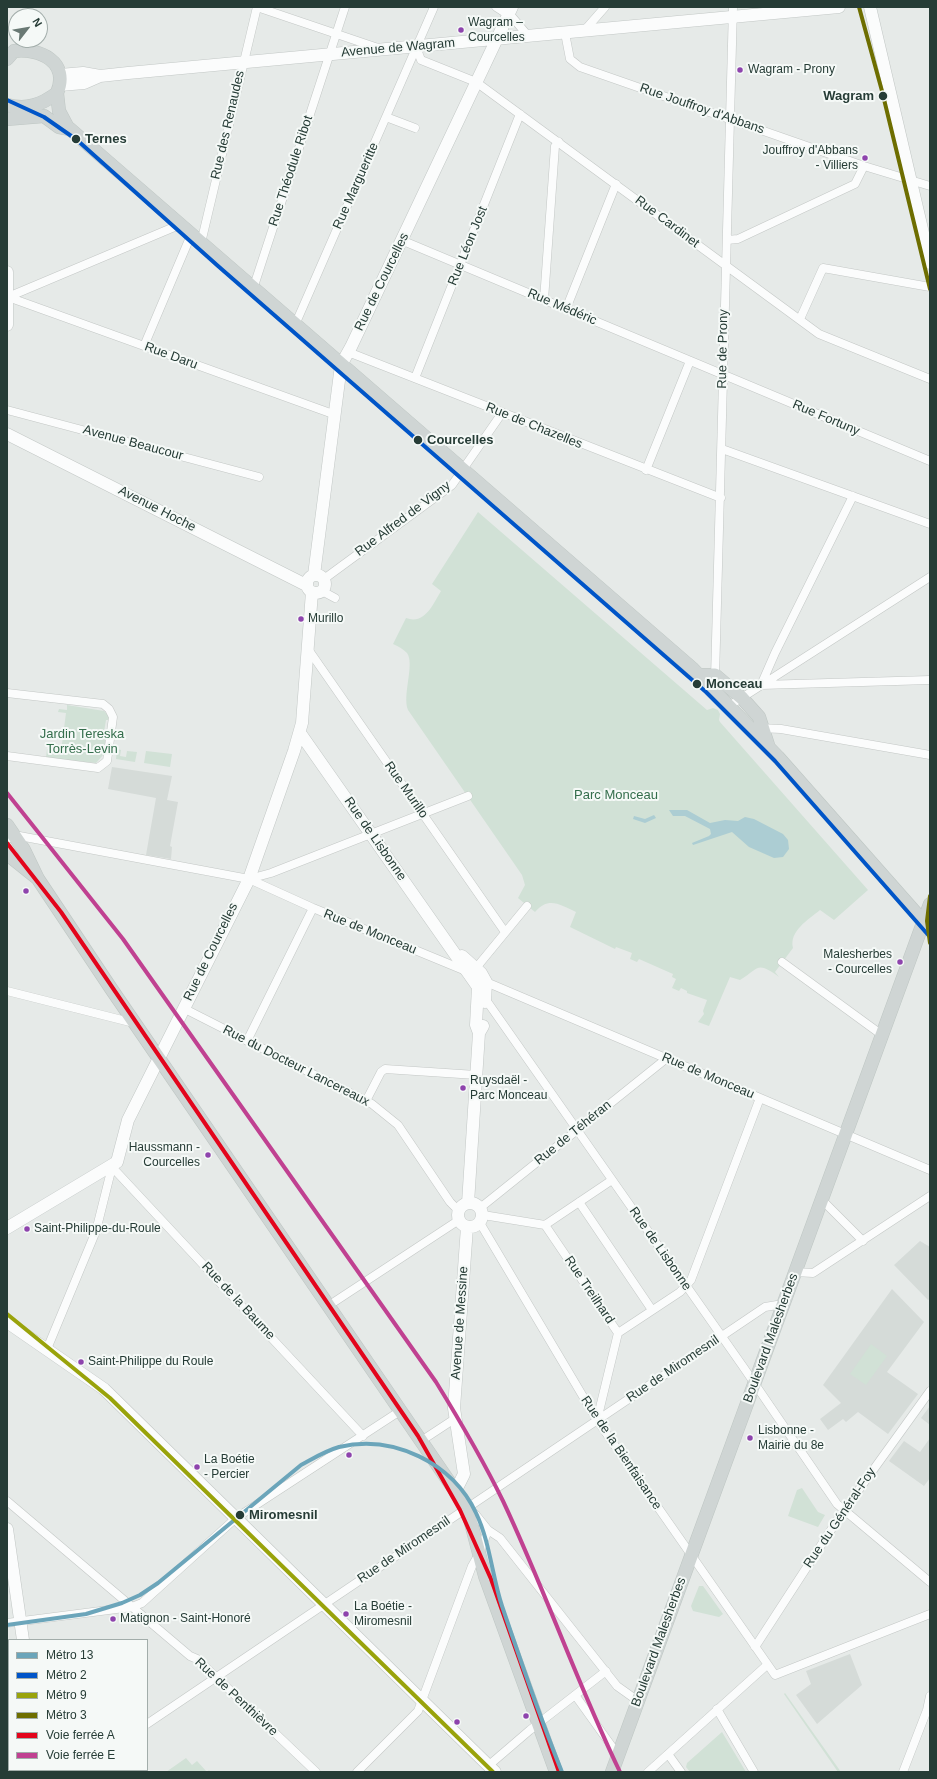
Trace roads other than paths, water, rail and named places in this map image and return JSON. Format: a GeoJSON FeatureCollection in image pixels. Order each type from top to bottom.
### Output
{"type":"FeatureCollection","features":[{"type":"Feature","properties":{"kind":"main road"},"geometry":{"type":"LineString","coordinates":[[9,52],[30,51],[44,55],[53,62],[59,84],[59,111],[68,128],[699,675],[770,748],[927,925]]}},
{"type":"Feature","properties":{"kind":"main road"},"geometry":{"type":"LineString","coordinates":[[7,105],[24,108],[35,106],[59,84]]}},
{"type":"Feature","properties":{"kind":"main road"},"geometry":{"type":"LineString","coordinates":[[7,119],[42,116],[46,117],[59,127],[68,128]]}},
{"type":"Feature","properties":{"kind":"main road"},"geometry":{"type":"LineString","coordinates":[[699,675],[715,675],[742,698],[759,717],[770,748]]}},
{"type":"Feature","properties":{"kind":"main road"},"geometry":{"type":"LineString","coordinates":[[9,833],[26,853],[38,879],[134,1023],[467,1508],[479,1554],[556,1772]]}},
{"type":"Feature","properties":{"kind":"main road"},"geometry":{"type":"LineString","coordinates":[[7,854],[38,879]]}},
{"type":"Feature","properties":{"kind":"main road","name":"Boulevard Malesherbes"},"geometry":{"type":"LineString","coordinates":[[612,1772],[882,1035],[927,925],[930,904]]}},
{"type":"Feature","properties":{"kind":"street"},"geometry":{"type":"LineString","coordinates":[[257,7],[382,50]]}},
{"type":"Feature","properties":{"kind":"street","name":"Rue des Renaudes"},"geometry":{"type":"LineString","coordinates":[[201,243],[257,7]]}},
{"type":"Feature","properties":{"kind":"street","name":"Rue Théodule Ribot"},"geometry":{"type":"LineString","coordinates":[[253,289],[345,7]]}},
{"type":"Feature","properties":{"kind":"street","name":"Rue Margueritte"},"geometry":{"type":"LineString","coordinates":[[294,325],[434,7]]}},
{"type":"Feature","properties":{"kind":"street"},"geometry":{"type":"LineString","coordinates":[[496,7],[510,11],[528,37]]}},
{"type":"Feature","properties":{"kind":"street"},"geometry":{"type":"LineString","coordinates":[[584,31],[605,7]]}},
{"type":"Feature","properties":{"kind":"street","name":"Avenue de Wagram"},"geometry":{"type":"LineString","coordinates":[[59,84],[84,83],[100,76],[528,37],[732,12],[839,7]]}},
{"type":"Feature","properties":{"kind":"street"},"geometry":{"type":"LineString","coordinates":[[870,7],[930,263]]}},
{"type":"Feature","properties":{"kind":"street","name":"Rue de Courcelles"},"geometry":{"type":"LineString","coordinates":[[314,589],[325,586],[319,577],[333,414],[341,365],[510,11]]}},
{"type":"Feature","properties":{"kind":"street","name":"Rue de Prony"},"geometry":{"type":"LineString","coordinates":[[715,692],[732,12]]}},
{"type":"Feature","properties":{"kind":"street","name":"Rue Jouffroy d'Abbans"},"geometry":{"type":"LineString","coordinates":[[564,33],[570,59],[580,67],[911,182],[930,186]]}},
{"type":"Feature","properties":{"kind":"street","name":"Rue Cardinet"},"geometry":{"type":"LineString","coordinates":[[416,47],[418,54],[426,63],[476,82],[800,319],[818,334],[930,379]]}},
{"type":"Feature","properties":{"kind":"street","name":"Rue Léon Jost"},"geometry":{"type":"LineString","coordinates":[[415,378],[520,114]]}},
{"type":"Feature","properties":{"kind":"street"},"geometry":{"type":"LineString","coordinates":[[386,117],[415,128]]}},
{"type":"Feature","properties":{"kind":"street"},"geometry":{"type":"LineString","coordinates":[[544,300],[555,146],[559,142]]}},
{"type":"Feature","properties":{"kind":"street"},"geometry":{"type":"LineString","coordinates":[[727,240],[738,239],[855,184],[864,166]]}},
{"type":"Feature","properties":{"kind":"street"},"geometry":{"type":"LineString","coordinates":[[566,309],[616,184]]}},
{"type":"Feature","properties":{"kind":"street"},"geometry":{"type":"LineString","coordinates":[[8,297],[179,225]]}},
{"type":"Feature","properties":{"kind":"street"},"geometry":{"type":"LineString","coordinates":[[144,346],[191,235]]}},
{"type":"Feature","properties":{"kind":"street","name":"Rue Médéric"},"geometry":{"type":"LineString","coordinates":[[401,240],[722,374]]}},
{"type":"Feature","properties":{"kind":"street"},"geometry":{"type":"LineString","coordinates":[[800,319],[823,268],[930,287]]}},
{"type":"Feature","properties":{"kind":"street"},"geometry":{"type":"LineString","coordinates":[[7,272],[7,325]]}},
{"type":"Feature","properties":{"kind":"street","name":"Rue Daru"},"geometry":{"type":"LineString","coordinates":[[8,297],[333,414]]}},
{"type":"Feature","properties":{"kind":"street","name":"Rue de Chazelles"},"geometry":{"type":"LineString","coordinates":[[348,352],[646,470],[721,498]]}},
{"type":"Feature","properties":{"kind":"street"},"geometry":{"type":"LineString","coordinates":[[646,470],[690,361]]}},
{"type":"Feature","properties":{"kind":"street","name":"Rue Fortuny"},"geometry":{"type":"LineString","coordinates":[[722,374],[930,461]]}},
{"type":"Feature","properties":{"kind":"street","name":"Avenue Beaucour"},"geometry":{"type":"LineString","coordinates":[[7,410],[259,477]]}},
{"type":"Feature","properties":{"kind":"street","name":"Rue Alfred de Vigny"},"geometry":{"type":"LineString","coordinates":[[319,577],[452,485],[502,413]]}},
{"type":"Feature","properties":{"kind":"street","name":"Avenue Hoche"},"geometry":{"type":"LineString","coordinates":[[7,434],[314,589]]}},
{"type":"Feature","properties":{"kind":"street"},"geometry":{"type":"LineString","coordinates":[[722,449],[930,524]]}},
{"type":"Feature","properties":{"kind":"street"},"geometry":{"type":"LineString","coordinates":[[761,685],[775,653],[852,496]]}},
{"type":"Feature","properties":{"kind":"street"},"geometry":{"type":"LineString","coordinates":[[319,577],[308,579],[314,589],[335,598]]}},
{"type":"Feature","properties":{"kind":"street"},"geometry":{"type":"LineString","coordinates":[[729,706],[930,577]]}},
{"type":"Feature","properties":{"kind":"street"},"geometry":{"type":"LineString","coordinates":[[300,733],[307,648],[314,589]]}},
{"type":"Feature","properties":{"kind":"street","name":"Rue Murillo"},"geometry":{"type":"LineString","coordinates":[[307,648],[505,932]]}},
{"type":"Feature","properties":{"kind":"street"},"geometry":{"type":"LineString","coordinates":[[761,685],[930,680]]}},
{"type":"Feature","properties":{"kind":"street"},"geometry":{"type":"LineString","coordinates":[[7,692],[103,704],[109,709],[113,717],[107,761],[98,768],[7,756]]}},
{"type":"Feature","properties":{"kind":"street"},"geometry":{"type":"LineString","coordinates":[[749,727],[781,729],[930,756]]}},
{"type":"Feature","properties":{"kind":"street","name":"Rue de Courcelles"},"geometry":{"type":"LineString","coordinates":[[47,1349],[96,1231],[112,1167],[117,1162],[128,1120],[243,882],[254,866],[300,733]]}},
{"type":"Feature","properties":{"kind":"street","name":"Rue de Lisbonne"},"geometry":{"type":"LineString","coordinates":[[300,733],[372,833],[449,945],[482,985]]}},
{"type":"Feature","properties":{"kind":"street"},"geometry":{"type":"LineString","coordinates":[[9,833],[243,882],[271,873],[468,796]]}},
{"type":"Feature","properties":{"kind":"street","name":"Rue de Monceau"},"geometry":{"type":"LineString","coordinates":[[243,882],[266,887],[312,908],[471,970]]}},
{"type":"Feature","properties":{"kind":"street"},"geometry":{"type":"LineString","coordinates":[[471,970],[527,906]]}},
{"type":"Feature","properties":{"kind":"street"},"geometry":{"type":"LineString","coordinates":[[247,1041],[312,908]]}},
{"type":"Feature","properties":{"kind":"street"},"geometry":{"type":"LineString","coordinates":[[782,962],[882,1035]]}},
{"type":"Feature","properties":{"kind":"street","name":"Rue de Monceau"},"geometry":{"type":"LineString","coordinates":[[482,985],[667,1058],[930,1170]]}},
{"type":"Feature","properties":{"kind":"street","name":"Avenue de Messine"},"geometry":{"type":"LineString","coordinates":[[456,1490],[464,1474],[454,1408],[463,1215],[479,1033],[483,1025],[485,998],[482,985]]}},
{"type":"Feature","properties":{"kind":"street","name":"Avenue de Messine"},"geometry":{"type":"LineString","coordinates":[[479,1033],[476,1025],[482,985]]}},
{"type":"Feature","properties":{"kind":"street"},"geometry":{"type":"LineString","coordinates":[[7,991],[134,1023]]}},
{"type":"Feature","properties":{"kind":"street","name":"Rue de Lisbonne"},"geometry":{"type":"LineString","coordinates":[[485,998],[722,1336],[837,1504],[930,1582]]}},
{"type":"Feature","properties":{"kind":"street","name":"Rue du Docteur Lancereaux"},"geometry":{"type":"LineString","coordinates":[[183,1008],[366,1101],[398,1125],[450,1202],[463,1215]]}},
{"type":"Feature","properties":{"kind":"street","name":"Rue de Téhéran"},"geometry":{"type":"LineString","coordinates":[[481,1215],[577,1130],[667,1058]]}},
{"type":"Feature","properties":{"kind":"street"},"geometry":{"type":"LineString","coordinates":[[366,1101],[384,1069],[476,1075]]}},
{"type":"Feature","properties":{"kind":"street"},"geometry":{"type":"LineString","coordinates":[[618,1333],[686,1286],[691,1280],[760,1098]]}},
{"type":"Feature","properties":{"kind":"street"},"geometry":{"type":"LineString","coordinates":[[7,1228],[112,1167]]}},
{"type":"Feature","properties":{"kind":"street","name":"Rue de la Baume"},"geometry":{"type":"LineString","coordinates":[[112,1167],[363,1436]]}},
{"type":"Feature","properties":{"kind":"street"},"geometry":{"type":"LineString","coordinates":[[328,1306],[463,1215],[474,1204],[481,1215],[545,1224],[612,1180]]}},
{"type":"Feature","properties":{"kind":"street"},"geometry":{"type":"LineString","coordinates":[[795,1272],[813,1273],[930,1196]]}},
{"type":"Feature","properties":{"kind":"street"},"geometry":{"type":"LineString","coordinates":[[822,1200],[863,1241]]}},
{"type":"Feature","properties":{"kind":"street"},"geometry":{"type":"LineString","coordinates":[[579,1202],[652,1310]]}},
{"type":"Feature","properties":{"kind":"street"},"geometry":{"type":"LineString","coordinates":[[463,1215],[474,1227],[481,1215]]}},
{"type":"Feature","properties":{"kind":"street","name":"Rue de la Bienfaisance"},"geometry":{"type":"LineString","coordinates":[[481,1215],[597,1420],[774,1675],[930,1614]]}},
{"type":"Feature","properties":{"kind":"street","name":"Rue Treilhard"},"geometry":{"type":"LineString","coordinates":[[545,1224],[618,1333],[597,1420]]}},
{"type":"Feature","properties":{"kind":"street","name":"Rue de Miromesnil"},"geometry":{"type":"LineString","coordinates":[[148,1723],[765,1307],[783,1304]]}},
{"type":"Feature","properties":{"kind":"street"},"geometry":{"type":"LineString","coordinates":[[7,1322],[104,1389],[492,1769],[539,1723],[606,1671]]}},
{"type":"Feature","properties":{"kind":"street","name":"Rue du Général-Foy"},"geometry":{"type":"LineString","coordinates":[[755,1647],[844,1510],[930,1391]]}},
{"type":"Feature","properties":{"kind":"street"},"geometry":{"type":"LineString","coordinates":[[7,1623],[132,1607],[142,1603],[236,1518],[338,1450],[363,1436],[400,1411]]}},
{"type":"Feature","properties":{"kind":"street"},"geometry":{"type":"LineString","coordinates":[[420,1441],[456,1418]]}},
{"type":"Feature","properties":{"kind":"street","name":"Rue de Penthièvre"},"geometry":{"type":"LineString","coordinates":[[7,1501],[190,1656],[197,1659],[215,1678],[316,1772]]}},
{"type":"Feature","properties":{"kind":"street"},"geometry":{"type":"LineString","coordinates":[[467,1508],[476,1515],[488,1530],[500,1538],[617,1686],[638,1701]]}},
{"type":"Feature","properties":{"kind":"street"},"geometry":{"type":"LineString","coordinates":[[7,1529],[23,1639]]}},
{"type":"Feature","properties":{"kind":"street"},"geometry":{"type":"LineString","coordinates":[[357,1772],[418,1711],[472,1566],[479,1554],[488,1530]]}},
{"type":"Feature","properties":{"kind":"street"},"geometry":{"type":"LineString","coordinates":[[648,1772],[767,1665]]}},
{"type":"Feature","properties":{"kind":"street"},"geometry":{"type":"LineString","coordinates":[[575,1695],[618,1756]]}},
{"type":"Feature","properties":{"kind":"street"},"geometry":{"type":"LineString","coordinates":[[903,1772],[927,1710],[930,1696]]}},
{"type":"Feature","properties":{"kind":"street"},"geometry":{"type":"LineString","coordinates":[[717,1709],[754,1772]]}},
{"type":"Feature","properties":{"kind":"street"},"geometry":{"type":"LineString","coordinates":[[668,1754],[681,1772]]}},
{"type":"Feature","properties":{"kind":"water"},"geometry":{"type":"Polygon","coordinates":[[[669,810],[687,810],[710,823],[725,820],[738,821],[745,817],[754,819],[783,834],[788,840],[789,849],[783,857],[774,858],[749,847],[732,832],[693,845],[692,843],[709,836],[711,834],[710,829],[685,816],[673,816],[669,810]]]}},
{"type":"Feature","properties":{"kind":"water"},"geometry":{"type":"Polygon","coordinates":[[[654,815],[656,818],[645,823],[633,819],[634,816],[645,819],[654,815]]]}},
{"type":"Feature","properties":{"kind":"metro line","name":"3"},"geometry":{"type":"LineString","coordinates":[[859,7],[882,91],[930,289]]}},
{"type":"Feature","properties":{"kind":"metro line","name":"2"},"geometry":{"type":"LineString","coordinates":[[7,100],[44,117],[77,140],[218,266],[706,692],[775,761],[930,937]]}},
{"type":"Feature","properties":{"kind":"metro line","name":"3"},"geometry":{"type":"LineString","coordinates":[[930,896],[927,921],[930,943]]}},
{"type":"Feature","properties":{"kind":"metro line","name":"9"},"geometry":{"type":"LineString","coordinates":[[7,1314],[110,1398],[493,1772]]}},
{"type":"Feature","properties":{"kind":"metro line","name":"13"},"geometry":{"type":"LineString","coordinates":[[7,1625],[86,1614],[122,1603],[140,1595],[158,1583],[301,1465],[324,1453],[339,1447],[359,1444],[380,1445],[400,1449],[419,1456],[437,1467],[466,1495],[476,1513],[485,1536],[502,1606],[538,1711],[562,1772]]}},
{"type":"Feature","properties":{"kind":"rail line","name":"E"},"geometry":{"type":"LineString","coordinates":[[7,793],[123,939],[436,1382],[471,1441],[503,1501],[533,1568],[589,1705],[620,1772]]}},
{"type":"Feature","properties":{"kind":"rail line","name":"A"},"geometry":{"type":"LineString","coordinates":[[7,843],[61,912],[418,1436],[460,1510],[491,1579],[559,1772]]}},
{"type":"Feature","properties":{"kind":"place","name":"Wagram – Courcelles"},"geometry":{"type":"Point","coordinates":[461,30]}},
{"type":"Feature","properties":{"kind":"place","name":"Wagram - Prony"},"geometry":{"type":"Point","coordinates":[740,70]}},
{"type":"Feature","properties":{"kind":"place","name":"Wagram"},"geometry":{"type":"Point","coordinates":[883,96]}},
{"type":"Feature","properties":{"kind":"place","name":"Ternes"},"geometry":{"type":"Point","coordinates":[76,139]}},
{"type":"Feature","properties":{"kind":"place","name":"Jouffroy d'Abbans - Villiers"},"geometry":{"type":"Point","coordinates":[865,158]}},
{"type":"Feature","properties":{"kind":"place","name":"Courcelles"},"geometry":{"type":"Point","coordinates":[418,440]}},
{"type":"Feature","properties":{"kind":"place","name":"Murillo"},"geometry":{"type":"Point","coordinates":[301,619]}},
{"type":"Feature","properties":{"kind":"place","name":"Monceau"},"geometry":{"type":"Point","coordinates":[697,684]}},
{"type":"Feature","properties":{"kind":"place","name":"Malesherbes - Courcelles"},"geometry":{"type":"Point","coordinates":[900,962]}},
{"type":"Feature","properties":{"kind":"place","name":"Ruysdaël - Parc Monceau"},"geometry":{"type":"Point","coordinates":[463,1088]}},
{"type":"Feature","properties":{"kind":"place","name":"Haussmann - Courcelles"},"geometry":{"type":"Point","coordinates":[208,1155]}},
{"type":"Feature","properties":{"kind":"place","name":"Saint-Philippe-du-Roule"},"geometry":{"type":"Point","coordinates":[27,1229]}},
{"type":"Feature","properties":{"kind":"place","name":"Saint-Philippe du Roule"},"geometry":{"type":"Point","coordinates":[81,1362]}},
{"type":"Feature","properties":{"kind":"place","name":"Lisbonne - Mairie du 8e"},"geometry":{"type":"Point","coordinates":[750,1438]}},
{"type":"Feature","properties":{"kind":"place","name":"La Boétie - Percier"},"geometry":{"type":"Point","coordinates":[197,1467]}},
{"type":"Feature","properties":{"kind":"place","name":"Miromesnil"},"geometry":{"type":"Point","coordinates":[240,1515]}},
{"type":"Feature","properties":{"kind":"place","name":"La Boétie - Miromesnil"},"geometry":{"type":"Point","coordinates":[346,1614]}},
{"type":"Feature","properties":{"kind":"place","name":"Matignon - Saint-Honoré"},"geometry":{"type":"Point","coordinates":[113,1619]}},
{"type":"Feature","properties":{"kind":"park label","name":"Jardin Tereska Torrès-Levin"},"geometry":{"type":"Point","coordinates":[82,742]}},
{"type":"Feature","properties":{"kind":"park label","name":"Parc Monceau"},"geometry":{"type":"Point","coordinates":[616,795]}}]}
